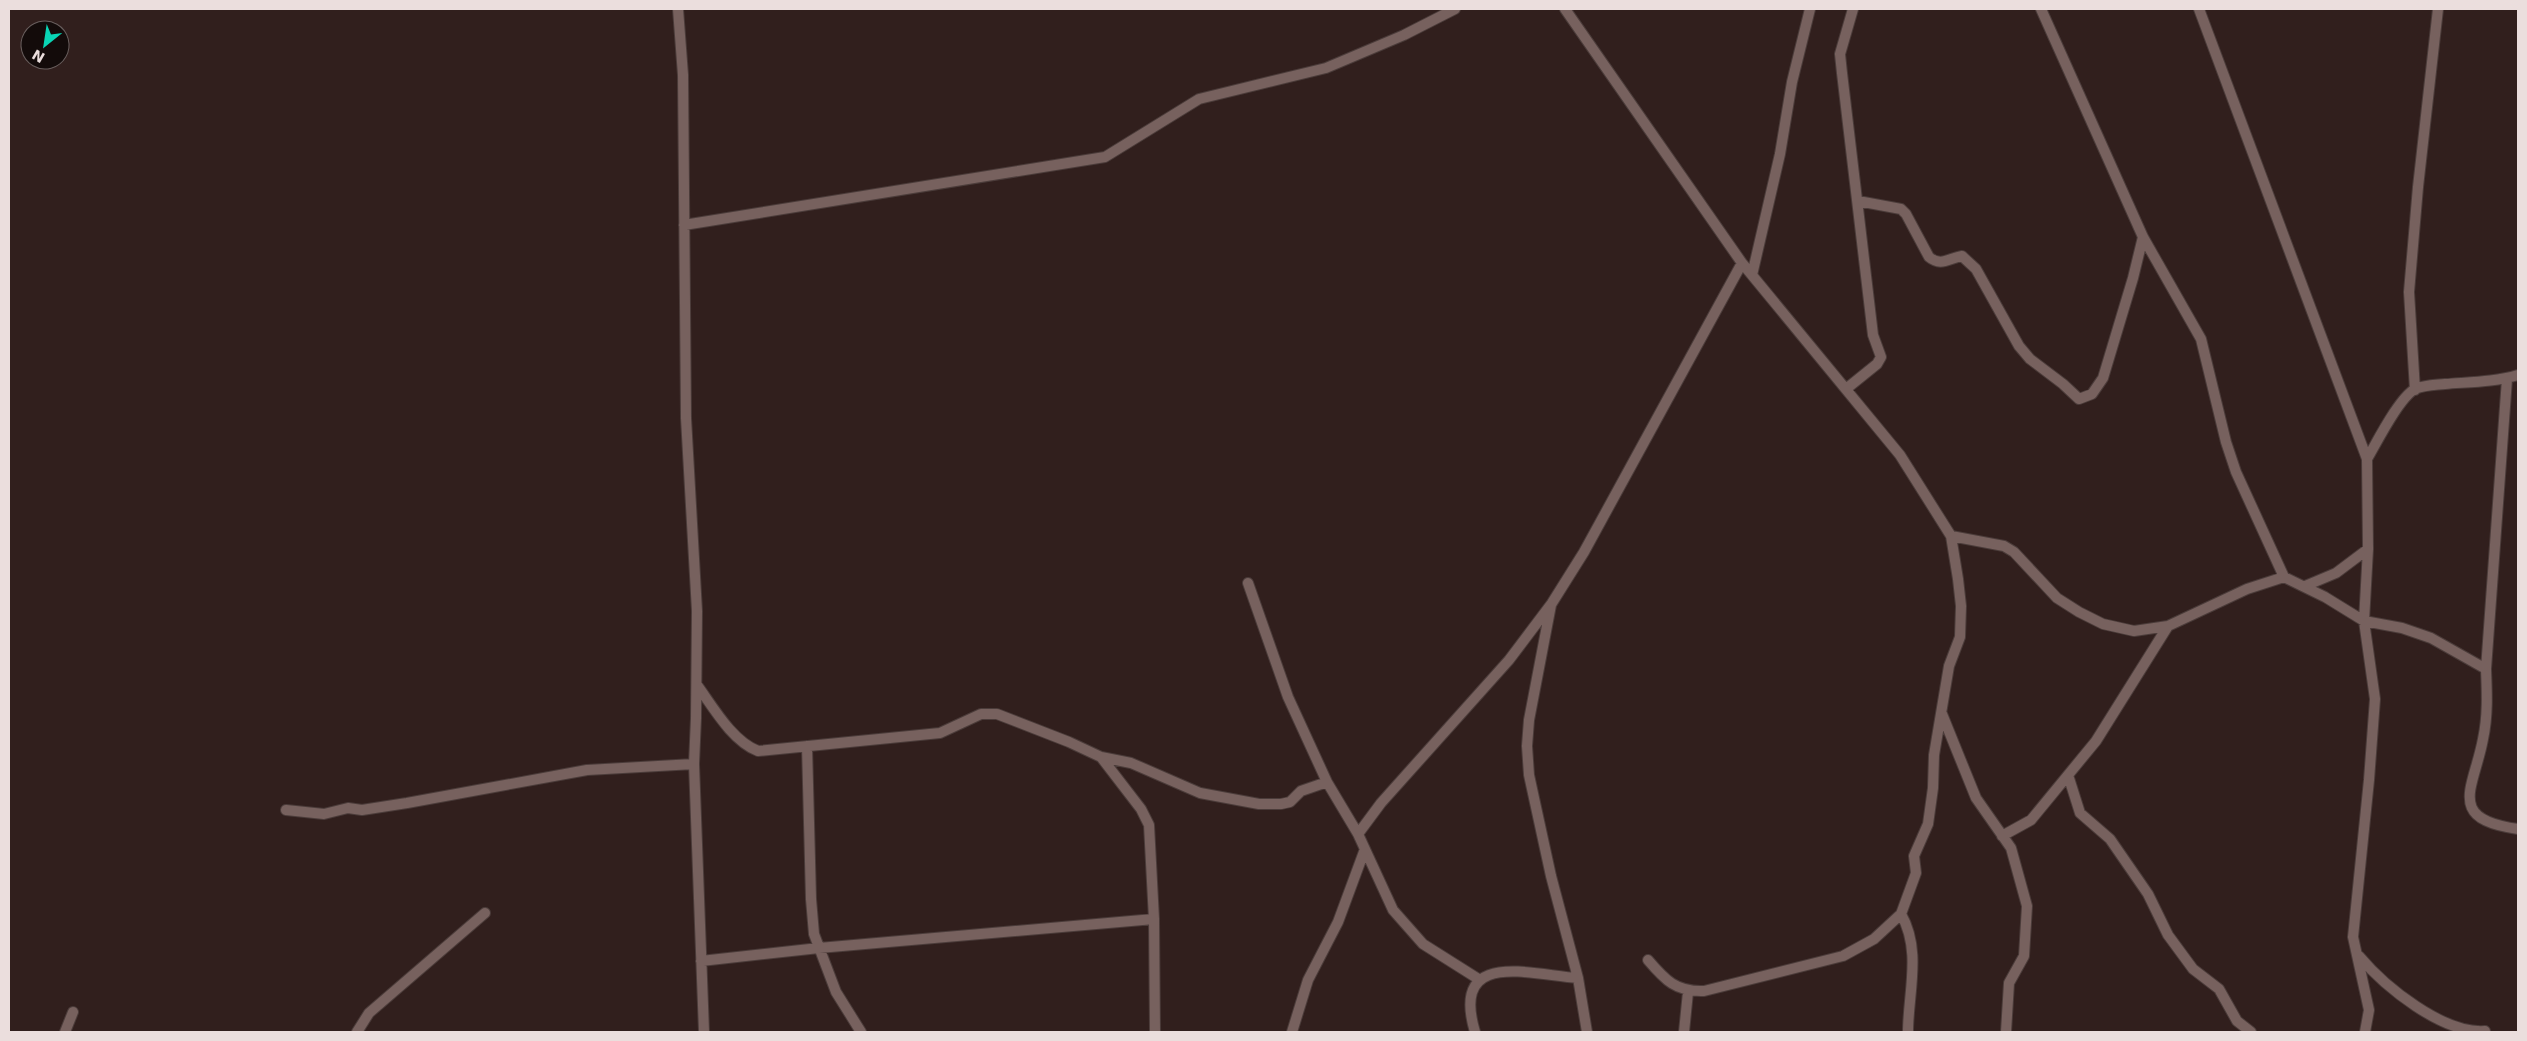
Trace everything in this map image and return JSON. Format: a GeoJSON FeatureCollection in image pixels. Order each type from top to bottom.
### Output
{"type":"FeatureCollection","features":[{"type":"Feature","properties":{"kind":"street"},"geometry":{"type":"LineString","coordinates":[[678,9],[683,75],[686,418],[696,611],[697,685],[694,764],[704,1032]]}},
{"type":"Feature","properties":{"kind":"street"},"geometry":{"type":"LineString","coordinates":[[684,225],[1105,158],[1199,100],[1326,68],[1419,28],[1455,9]]}},
{"type":"Feature","properties":{"kind":"street"},"geometry":{"type":"LineString","coordinates":[[1565,9],[1742,263],[1900,455],[1950,536],[1962,606],[1960,637],[1949,666],[1934,755],[1933,788],[1928,824],[1914,856],[1916,873],[1901,914],[1874,939],[1843,956],[1704,991],[1688,992],[1663,977],[1648,960]]}},
{"type":"Feature","properties":{"kind":"street"},"geometry":{"type":"LineString","coordinates":[[1752,275],[1780,154],[1792,82],[1810,9]]}},
{"type":"Feature","properties":{"kind":"street"},"geometry":{"type":"LineString","coordinates":[[1846,389],[1877,364],[1881,357],[1873,335],[1858,201],[1847,129],[1840,54],[1853,9]]}},
{"type":"Feature","properties":{"kind":"street"},"geometry":{"type":"LineString","coordinates":[[2041,9],[2143,237],[2200,339],[2226,442],[2236,472],[2284,577]]}},
{"type":"Feature","properties":{"kind":"street"},"geometry":{"type":"LineString","coordinates":[[2199,9],[2367,459],[2368,549],[2364,621],[2374,699],[2369,780],[2353,924],[2353,937],[2369,1010],[2365,1032]]}},
{"type":"Feature","properties":{"kind":"street"},"geometry":{"type":"LineString","coordinates":[[2415,390],[2409,292],[2418,187],[2438,9]]}},
{"type":"Feature","properties":{"kind":"street"},"geometry":{"type":"LineString","coordinates":[[1858,201],[1901,209],[1928,257],[1935,262],[1939,263],[1962,256],[1967,259],[1976,269],[2019,346],[2030,360],[2064,384],[2079,399],[2092,394],[2103,378],[2133,278],[2143,237]]}},
{"type":"Feature","properties":{"kind":"street"},"geometry":{"type":"LineString","coordinates":[[1358,834],[1381,803],[1509,660],[1552,603],[1584,552],[1742,263]]}},
{"type":"Feature","properties":{"kind":"street"},"geometry":{"type":"LineString","coordinates":[[2367,459],[2406,397],[2415,390],[2426,386],[2508,379],[2518,375]]}},
{"type":"Feature","properties":{"kind":"street"},"geometry":{"type":"LineString","coordinates":[[2508,379],[2486,669],[2488,708],[2483,740],[2469,790],[2468,801],[2473,811],[2483,819],[2518,829]]}},
{"type":"Feature","properties":{"kind":"street"},"geometry":{"type":"LineString","coordinates":[[1950,536],[2004,546],[2019,557],[2057,598],[2103,624],[2134,630],[2168,626],[2248,588],[2284,577],[2305,586],[2364,621],[2402,628],[2431,638],[2486,669]]}},
{"type":"Feature","properties":{"kind":"street"},"geometry":{"type":"LineString","coordinates":[[2305,586],[2336,573],[2368,549]]}},
{"type":"Feature","properties":{"kind":"street"},"geometry":{"type":"LineString","coordinates":[[1248,583],[1288,697],[1327,782],[1358,834],[1393,910],[1423,944],[1480,980]]}},
{"type":"Feature","properties":{"kind":"street"},"geometry":{"type":"LineString","coordinates":[[1552,603],[1529,720],[1527,746],[1529,774],[1551,876],[1578,978],[1587,1032]]}},
{"type":"Feature","properties":{"kind":"street"},"geometry":{"type":"LineString","coordinates":[[2002,836],[2027,824],[2096,741],[2168,626]]}},
{"type":"Feature","properties":{"kind":"street"},"geometry":{"type":"LineString","coordinates":[[697,685],[739,739],[750,748],[758,751],[940,733],[973,716],[989,713],[997,714],[1069,742],[1101,757],[1122,760],[1200,793],[1259,804],[1285,804],[1301,791],[1327,782]]}},
{"type":"Feature","properties":{"kind":"street"},"geometry":{"type":"LineString","coordinates":[[1942,714],[1976,798],[2010,848],[2022,882],[2027,906],[2028,922],[2024,956],[2009,983],[2006,1032]]}},
{"type":"Feature","properties":{"kind":"street"},"geometry":{"type":"LineString","coordinates":[[808,746],[811,899],[814,934],[836,992],[862,1032]]}},
{"type":"Feature","properties":{"kind":"street"},"geometry":{"type":"LineString","coordinates":[[1101,757],[1141,809],[1149,825],[1154,918],[1155,1032]]}},
{"type":"Feature","properties":{"kind":"street"},"geometry":{"type":"LineString","coordinates":[[286,810],[324,814],[348,808],[362,810],[587,770],[694,764]]}},
{"type":"Feature","properties":{"kind":"street"},"geometry":{"type":"LineString","coordinates":[[2068,775],[2080,813],[2110,839],[2148,894],[2173,942],[2193,969],[2219,989],[2238,1022],[2251,1032]]}},
{"type":"Feature","properties":{"kind":"street"},"geometry":{"type":"LineString","coordinates":[[1292,1032],[1308,980],[1338,922],[1365,849]]}},
{"type":"Feature","properties":{"kind":"street"},"geometry":{"type":"LineString","coordinates":[[357,1032],[369,1013],[485,913]]}},
{"type":"Feature","properties":{"kind":"street"},"geometry":{"type":"LineString","coordinates":[[1901,914],[1910,933],[1912,956],[1908,1032]]}},
{"type":"Feature","properties":{"kind":"street"},"geometry":{"type":"LineString","coordinates":[[701,961],[820,948],[1154,918]]}},
{"type":"Feature","properties":{"kind":"street"},"geometry":{"type":"LineString","coordinates":[[2357,954],[2376,974],[2433,1016],[2451,1026],[2485,1031]]}},
{"type":"Feature","properties":{"kind":"street"},"geometry":{"type":"LineString","coordinates":[[1475,1032],[1471,1012],[1472,997],[1480,980],[1494,972],[1519,970],[1578,978]]}},
{"type":"Feature","properties":{"kind":"street"},"geometry":{"type":"LineString","coordinates":[[1684,1032],[1688,992]]}},
{"type":"Feature","properties":{"kind":"street"},"geometry":{"type":"LineString","coordinates":[[65,1032],[73,1012]]}}]}
